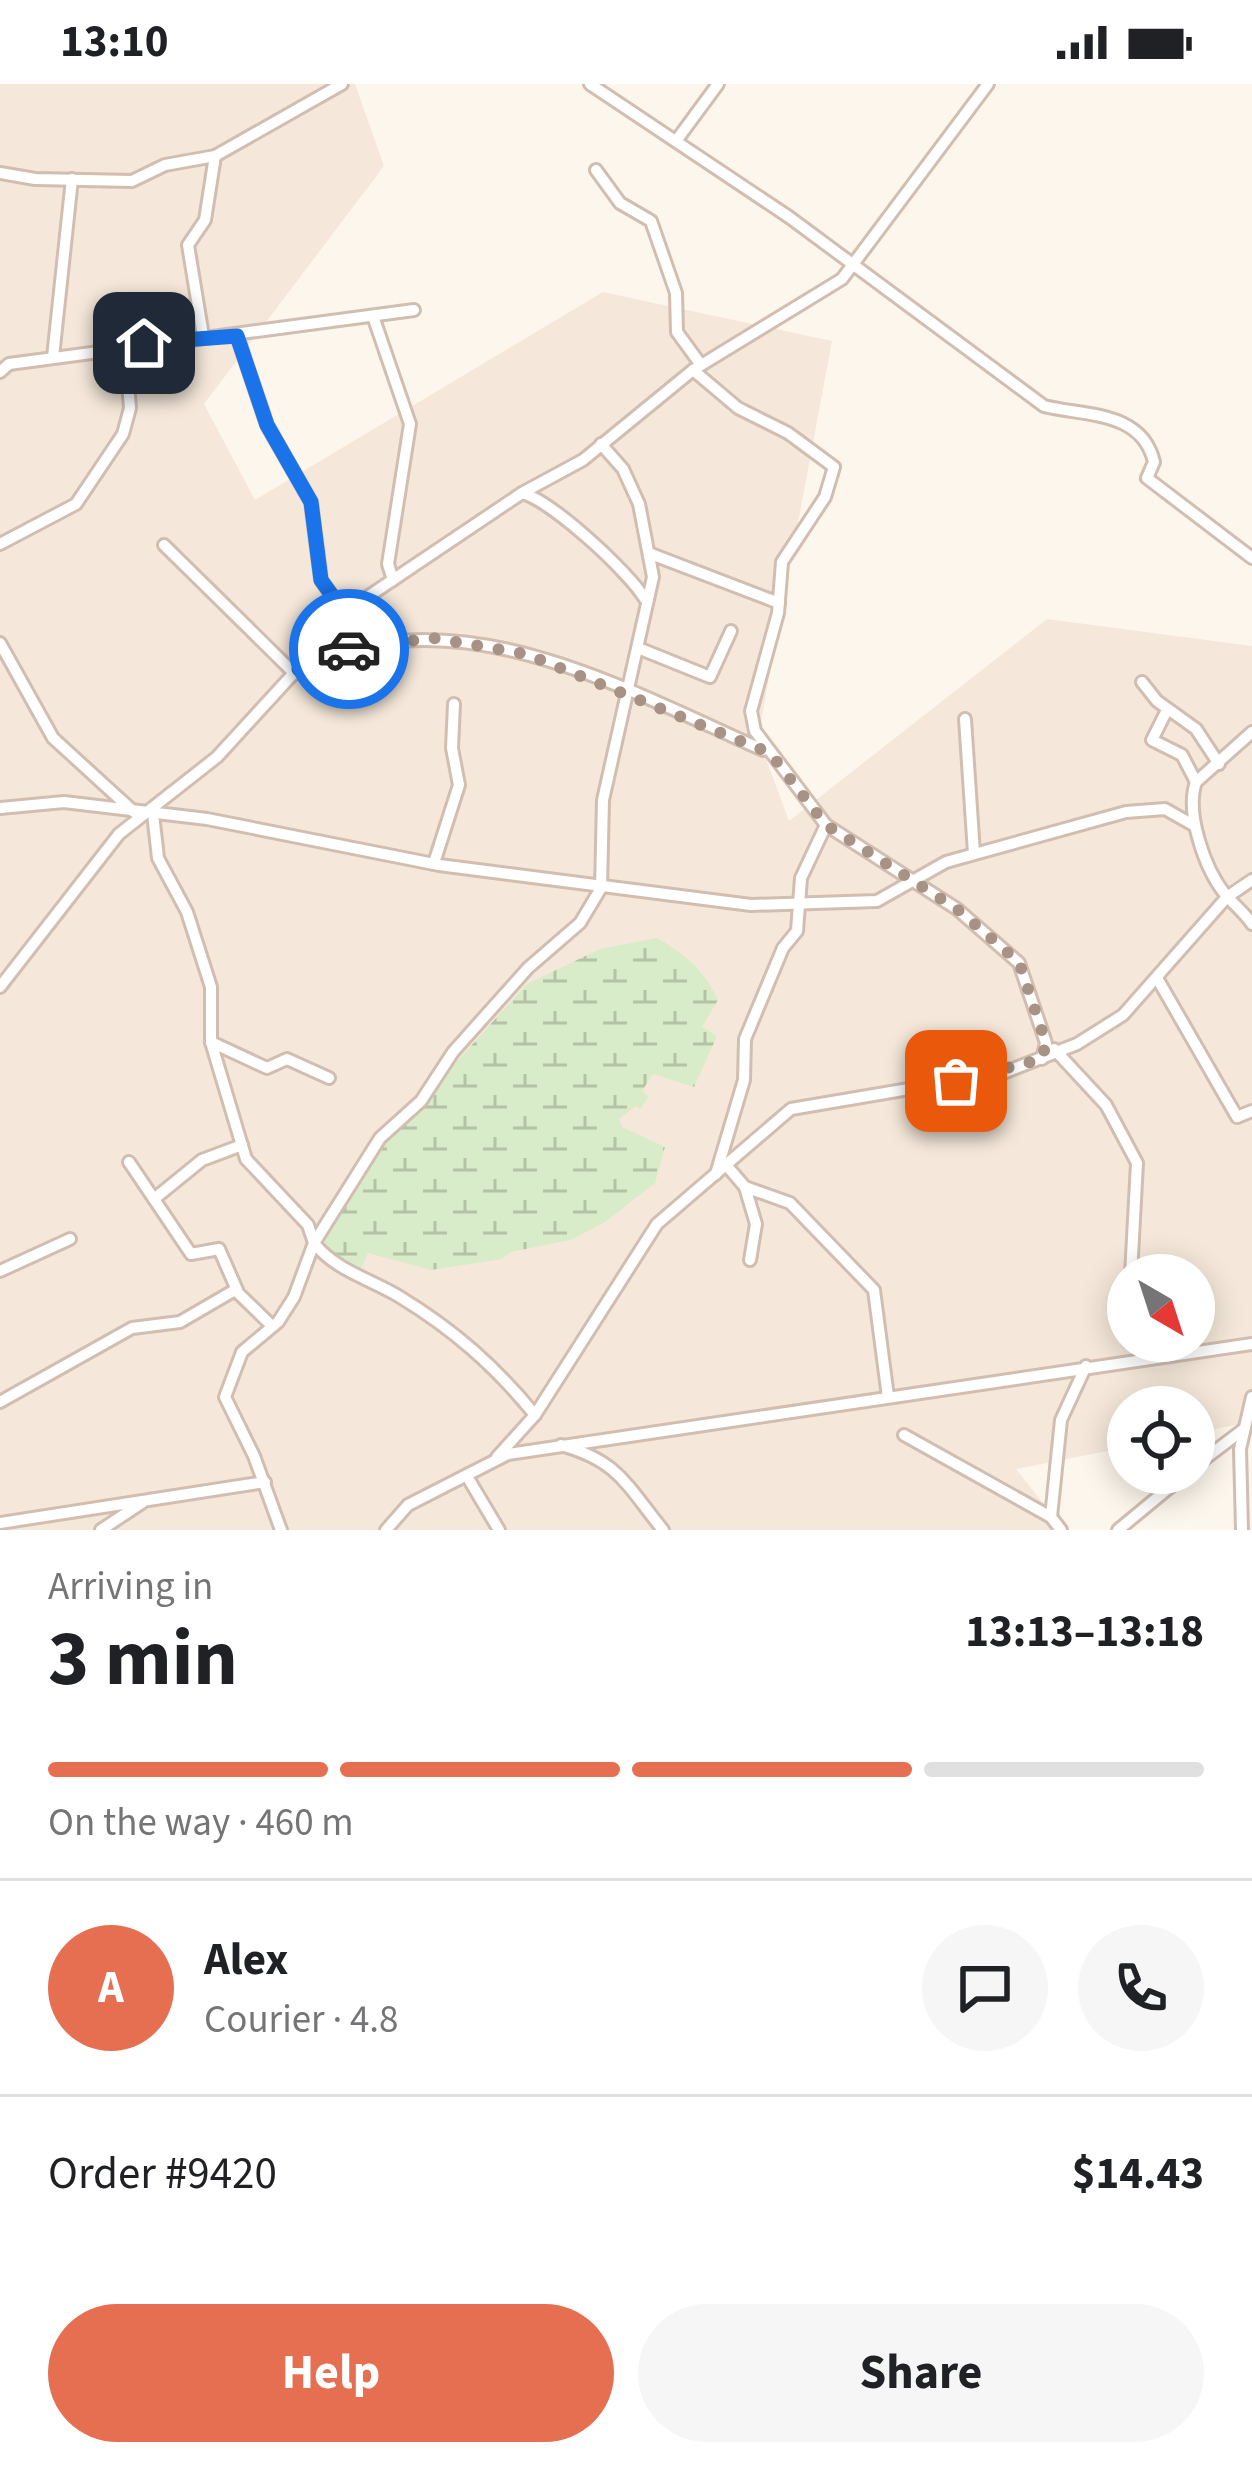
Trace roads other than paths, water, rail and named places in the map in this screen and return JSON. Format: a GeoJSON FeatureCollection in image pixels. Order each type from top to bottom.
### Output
{"type":"FeatureCollection","features":[{"type":"Feature","properties":{"kind":"street"},"geometry":{"type":"LineString","coordinates":[[0,173],[132,181],[165,165],[215,156],[307,109],[342,84]]}},
{"type":"Feature","properties":{"kind":"street"},"geometry":{"type":"LineString","coordinates":[[590,84],[855,266],[1044,406],[1094,410],[1142,437],[1154,462],[1147,478],[1252,558]]}},
{"type":"Feature","properties":{"kind":"street"},"geometry":{"type":"LineString","coordinates":[[676,141],[718,84]]}},
{"type":"Feature","properties":{"kind":"street"},"geometry":{"type":"LineString","coordinates":[[0,987],[119,834],[217,757],[346,615],[601,444],[697,367],[831,287],[855,266],[988,84]]}},
{"type":"Feature","properties":{"kind":"street"},"geometry":{"type":"LineString","coordinates":[[202,337],[188,245],[205,220],[215,156]]}},
{"type":"Feature","properties":{"kind":"street"},"geometry":{"type":"LineString","coordinates":[[596,170],[620,203],[651,220],[676,293],[677,332],[697,367],[738,408],[832,464],[825,497],[782,562],[779,603],[751,711],[758,739],[826,825],[957,909],[1019,962],[1046,1043],[1042,1059]]}},
{"type":"Feature","properties":{"kind":"street"},"geometry":{"type":"LineString","coordinates":[[53,357],[72,179]]}},
{"type":"Feature","properties":{"kind":"street"},"geometry":{"type":"LineString","coordinates":[[3,366],[414,310]]}},
{"type":"Feature","properties":{"kind":"street"},"geometry":{"type":"LineString","coordinates":[[373,316],[410,424],[388,564],[393,580]]}},
{"type":"Feature","properties":{"kind":"street"},"geometry":{"type":"LineString","coordinates":[[237,336],[267,425],[311,502],[321,580],[346,615]]}},
{"type":"Feature","properties":{"kind":"street"},"geometry":{"type":"LineString","coordinates":[[0,544],[76,504],[123,434],[130,409],[125,346]]}},
{"type":"Feature","properties":{"kind":"street"},"geometry":{"type":"LineString","coordinates":[[281,1530],[265,1481],[225,1397],[242,1352],[285,1312],[314,1243],[380,1138],[421,1101],[453,1052],[528,968],[580,922],[601,888],[603,800],[653,577],[651,554],[623,469],[601,444]]}},
{"type":"Feature","properties":{"kind":"street"},"geometry":{"type":"LineString","coordinates":[[522,494],[543,502],[632,580],[645,598]]}},
{"type":"Feature","properties":{"kind":"street"},"geometry":{"type":"LineString","coordinates":[[164,545],[297,672]]}},
{"type":"Feature","properties":{"kind":"street"},"geometry":{"type":"LineString","coordinates":[[651,554],[779,603]]}},
{"type":"Feature","properties":{"kind":"street"},"geometry":{"type":"LineString","coordinates":[[638,648],[710,677],[731,632]]}},
{"type":"Feature","properties":{"kind":"street"},"geometry":{"type":"LineString","coordinates":[[297,672],[368,644],[433,638],[526,654],[770,753]]}},
{"type":"Feature","properties":{"kind":"street"},"geometry":{"type":"LineString","coordinates":[[0,643],[53,738],[144,813],[158,858],[187,912],[211,987],[211,1042],[252,1171],[308,1225],[314,1243],[331,1264],[394,1293],[478,1350],[535,1415]]}},
{"type":"Feature","properties":{"kind":"street"},"geometry":{"type":"LineString","coordinates":[[1142,682],[1167,710],[1192,725],[1219,764]]}},
{"type":"Feature","properties":{"kind":"street"},"geometry":{"type":"LineString","coordinates":[[434,863],[459,785],[452,748],[454,704]]}},
{"type":"Feature","properties":{"kind":"street"},"geometry":{"type":"LineString","coordinates":[[1167,710],[1152,740],[1182,755],[1196,782],[1196,826],[1227,897],[1252,923]]}},
{"type":"Feature","properties":{"kind":"street"},"geometry":{"type":"LineString","coordinates":[[965,719],[974,853]]}},
{"type":"Feature","properties":{"kind":"street"},"geometry":{"type":"LineString","coordinates":[[1196,782],[1252,732]]}},
{"type":"Feature","properties":{"kind":"street"},"geometry":{"type":"LineString","coordinates":[[1232,752],[1248,756]]}},
{"type":"Feature","properties":{"kind":"street"},"geometry":{"type":"LineString","coordinates":[[0,808],[64,802],[310,836],[434,863],[751,905],[798,900],[866,904],[974,853],[1126,812],[1182,814],[1196,826]]}},
{"type":"Feature","properties":{"kind":"street"},"geometry":{"type":"LineString","coordinates":[[1182,814],[1194,803]]}},
{"type":"Feature","properties":{"kind":"street"},"geometry":{"type":"LineString","coordinates":[[721,1170],[744,1080],[745,1039],[782,948],[797,931],[805,867],[826,825]]}},
{"type":"Feature","properties":{"kind":"street"},"geometry":{"type":"LineString","coordinates":[[390,1528],[408,1505],[468,1478],[497,1457],[535,1415],[657,1224],[797,1106],[1003,1072],[1102,1031],[1157,979],[1227,897],[1252,880]]}},
{"type":"Feature","properties":{"kind":"street"},"geometry":{"type":"LineString","coordinates":[[1157,979],[1237,1117],[1252,1112]]}},
{"type":"Feature","properties":{"kind":"street"},"geometry":{"type":"LineString","coordinates":[[211,1042],[267,1068],[287,1059],[329,1078]]}},
{"type":"Feature","properties":{"kind":"street"},"geometry":{"type":"LineString","coordinates":[[1046,1043],[1106,1105],[1137,1163],[1132,1254]]}},
{"type":"Feature","properties":{"kind":"street"},"geometry":{"type":"LineString","coordinates":[[154,1199],[202,1160],[242,1145]]}},
{"type":"Feature","properties":{"kind":"street"},"geometry":{"type":"LineString","coordinates":[[129,1162],[193,1256],[214,1246],[219,1249],[237,1290],[270,1324]]}},
{"type":"Feature","properties":{"kind":"street"},"geometry":{"type":"LineString","coordinates":[[721,1170],[745,1187],[790,1203],[874,1290],[889,1397]]}},
{"type":"Feature","properties":{"kind":"street"},"geometry":{"type":"LineString","coordinates":[[745,1187],[756,1224],[750,1260]]}},
{"type":"Feature","properties":{"kind":"street"},"geometry":{"type":"LineString","coordinates":[[0,1271],[70,1239]]}},
{"type":"Feature","properties":{"kind":"street"},"geometry":{"type":"LineString","coordinates":[[304,1276],[331,1264]]}},
{"type":"Feature","properties":{"kind":"street"},"geometry":{"type":"LineString","coordinates":[[0,1402],[132,1328],[179,1322],[237,1290]]}},
{"type":"Feature","properties":{"kind":"street"},"geometry":{"type":"LineString","coordinates":[[1215,1349],[1252,1344]]}},
{"type":"Feature","properties":{"kind":"street"},"geometry":{"type":"LineString","coordinates":[[497,1457],[1113,1362]]}},
{"type":"Feature","properties":{"kind":"street"},"geometry":{"type":"LineString","coordinates":[[1051,1517],[1061,1420],[1085,1366]]}},
{"type":"Feature","properties":{"kind":"street"},"geometry":{"type":"LineString","coordinates":[[1242,1530],[1240,1449],[1252,1397]]}},
{"type":"Feature","properties":{"kind":"street"},"geometry":{"type":"LineString","coordinates":[[1215,1451],[1245,1429]]}},
{"type":"Feature","properties":{"kind":"street"},"geometry":{"type":"LineString","coordinates":[[904,1435],[1051,1517],[1061,1530]]}},
{"type":"Feature","properties":{"kind":"street"},"geometry":{"type":"LineString","coordinates":[[558,1444],[605,1460],[663,1530]]}},
{"type":"Feature","properties":{"kind":"street"},"geometry":{"type":"LineString","coordinates":[[468,1478],[500,1530]]}},
{"type":"Feature","properties":{"kind":"street"},"geometry":{"type":"LineString","coordinates":[[0,1523],[265,1481]]}},
{"type":"Feature","properties":{"kind":"street"},"geometry":{"type":"LineString","coordinates":[[1118,1530],[1162,1494]]}},
{"type":"Feature","properties":{"kind":"street"},"geometry":{"type":"LineString","coordinates":[[101,1530],[151,1496]]}}]}
